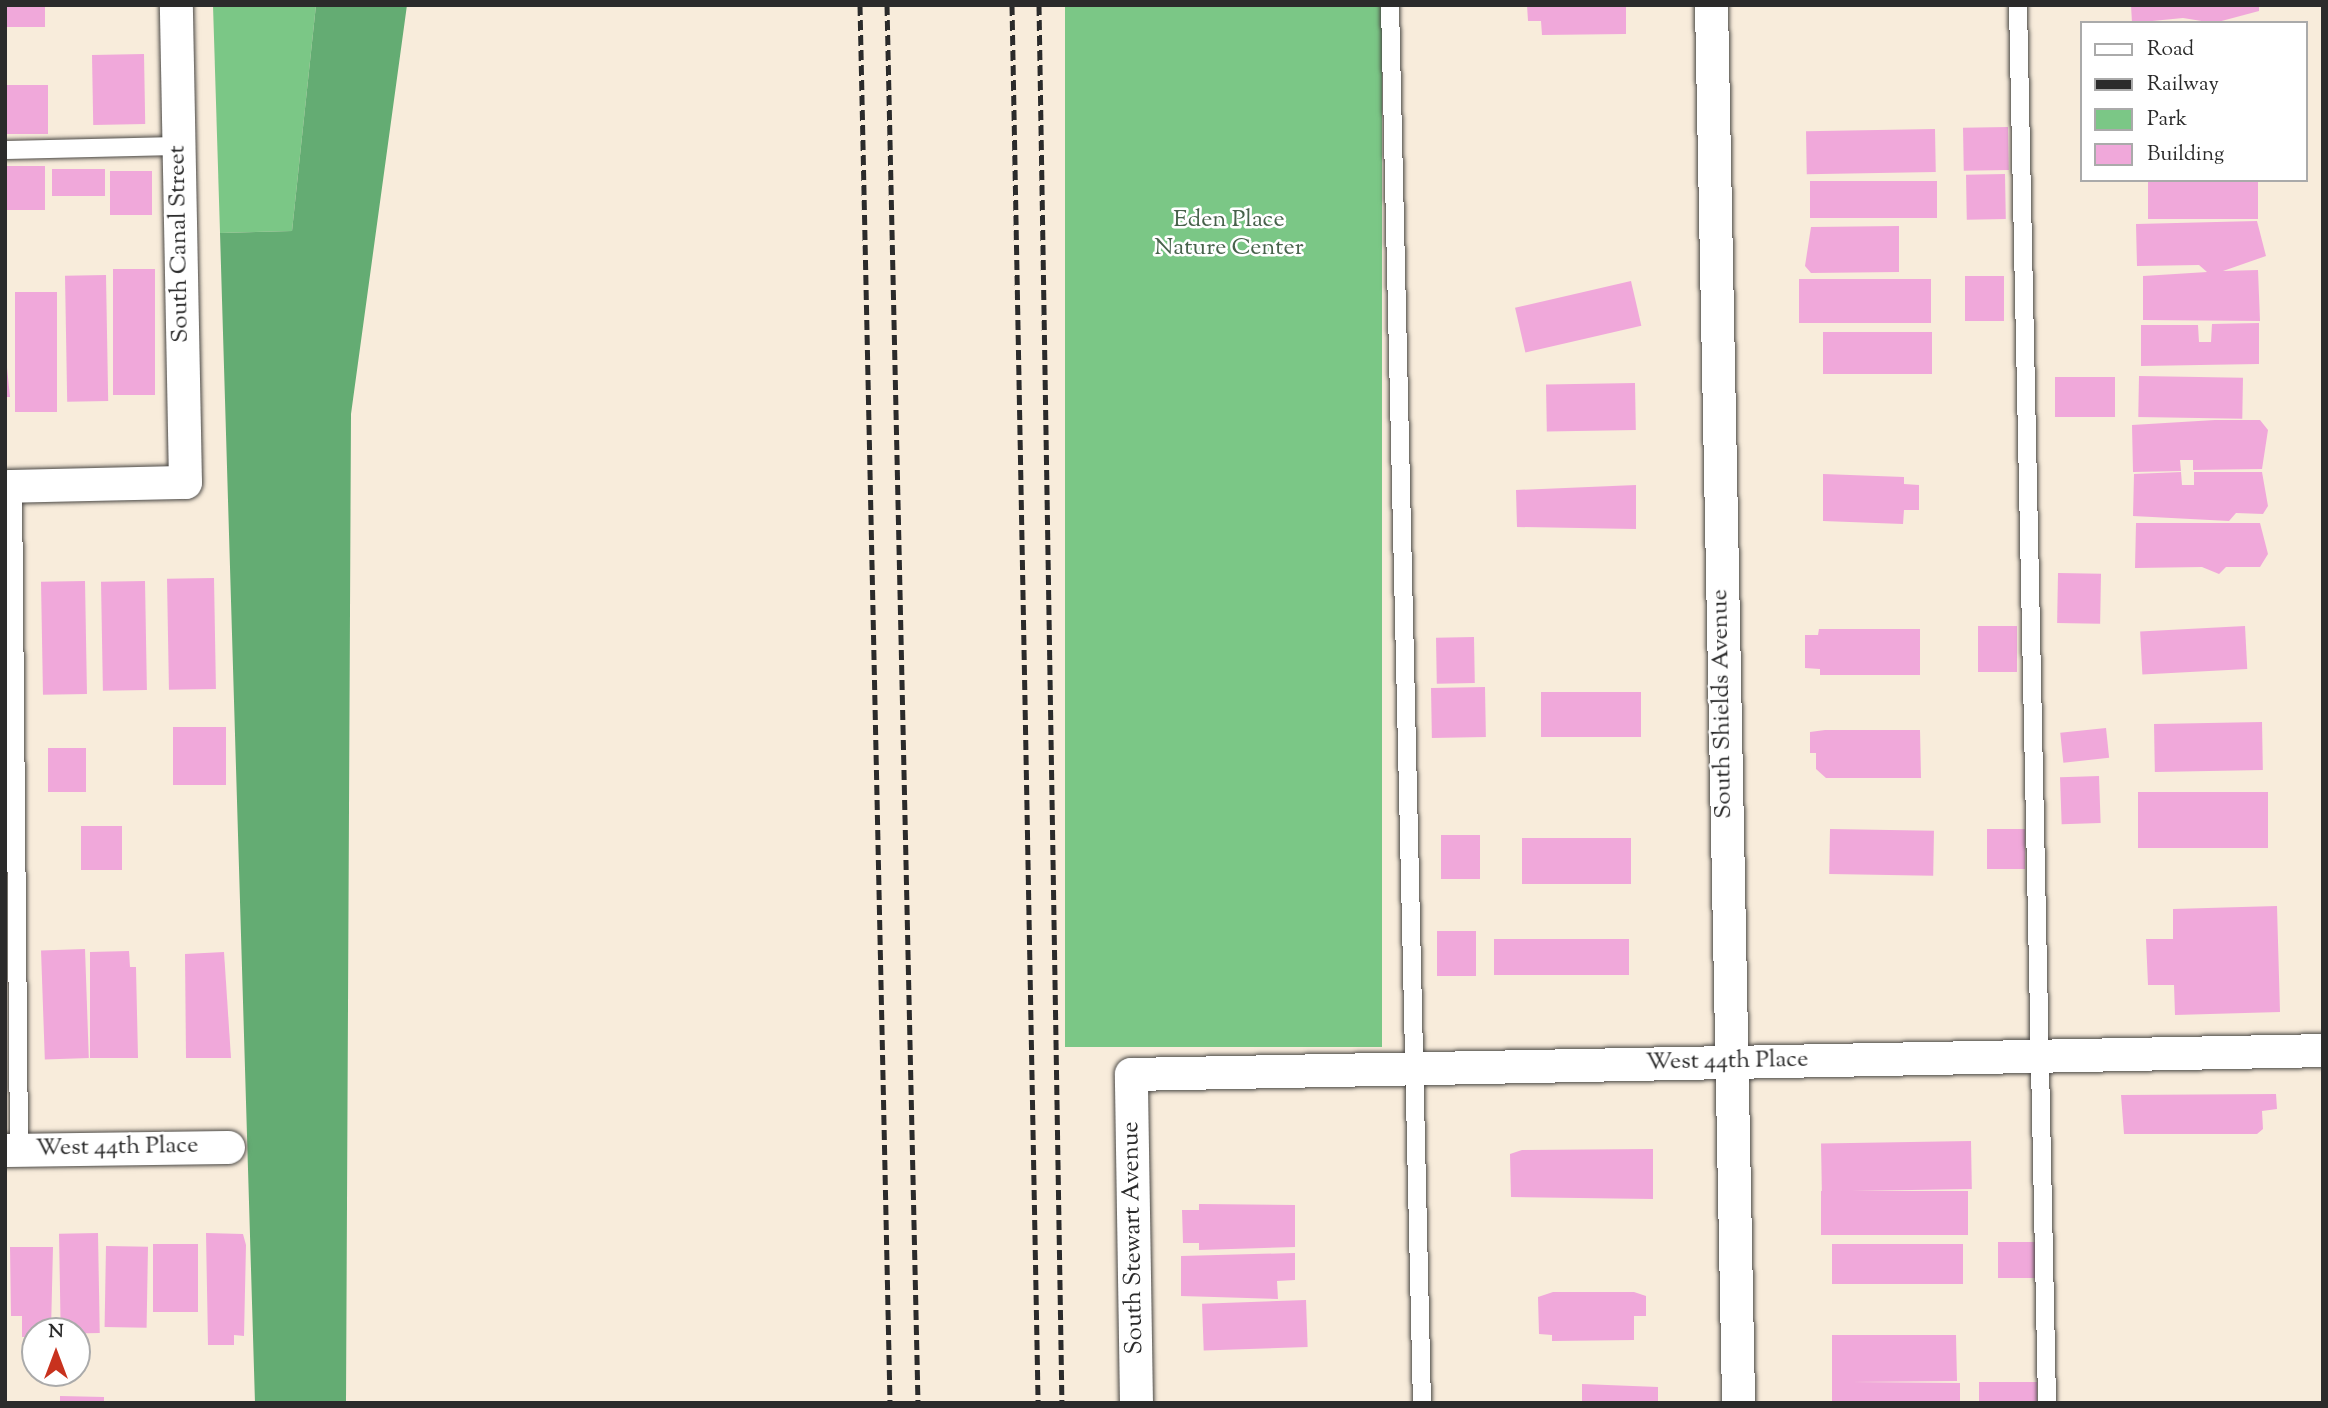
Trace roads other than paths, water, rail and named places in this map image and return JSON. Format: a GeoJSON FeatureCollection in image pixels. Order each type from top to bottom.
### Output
{"type":"FeatureCollection","features":[{"type":"Feature","properties":{"kind":"street","name":"South Canal Street"},"geometry":{"type":"LineString","coordinates":[[9,486],[185,482],[176,5]]}},
{"type":"Feature","properties":{"kind":"street","name":"South Shields Avenue"},"geometry":{"type":"LineString","coordinates":[[1711,5],[1738,1403]]}},
{"type":"Feature","properties":{"kind":"street","name":"West 44th Place"},"geometry":{"type":"LineString","coordinates":[[1131,1074],[2323,1050]]}},
{"type":"Feature","properties":{"kind":"street","name":"South Stewart Avenue"},"geometry":{"type":"LineString","coordinates":[[1131,1074],[1136,1403]]}},
{"type":"Feature","properties":{"kind":"street","name":"West 44th Place"},"geometry":{"type":"LineString","coordinates":[[12,1150],[228,1147]]}},
{"type":"Feature","properties":{"kind":"lane"},"geometry":{"type":"LineString","coordinates":[[1390,5],[1422,1403]]}},
{"type":"Feature","properties":{"kind":"lane"},"geometry":{"type":"LineString","coordinates":[[2018,5],[2047,1403]]}},
{"type":"Feature","properties":{"kind":"lane"},"geometry":{"type":"LineString","coordinates":[[5,149],[178,146]]}},
{"type":"Feature","properties":{"kind":"lane"},"geometry":{"type":"LineString","coordinates":[[9,486],[12,1150]]}},
{"type":"Feature","properties":{"kind":"railway"},"geometry":{"type":"LineString","coordinates":[[860,5],[890,1403]]}},
{"type":"Feature","properties":{"kind":"railway"},"geometry":{"type":"LineString","coordinates":[[887,5],[918,1403]]}},
{"type":"Feature","properties":{"kind":"railway"},"geometry":{"type":"LineString","coordinates":[[1012,5],[1038,1403]]}},
{"type":"Feature","properties":{"kind":"railway"},"geometry":{"type":"LineString","coordinates":[[1039,5],[1062,1403]]}},
{"type":"Feature","properties":{"kind":"park label","name":"Eden Place Nature Center"},"geometry":{"type":"Point","coordinates":[1229,235]}}]}
